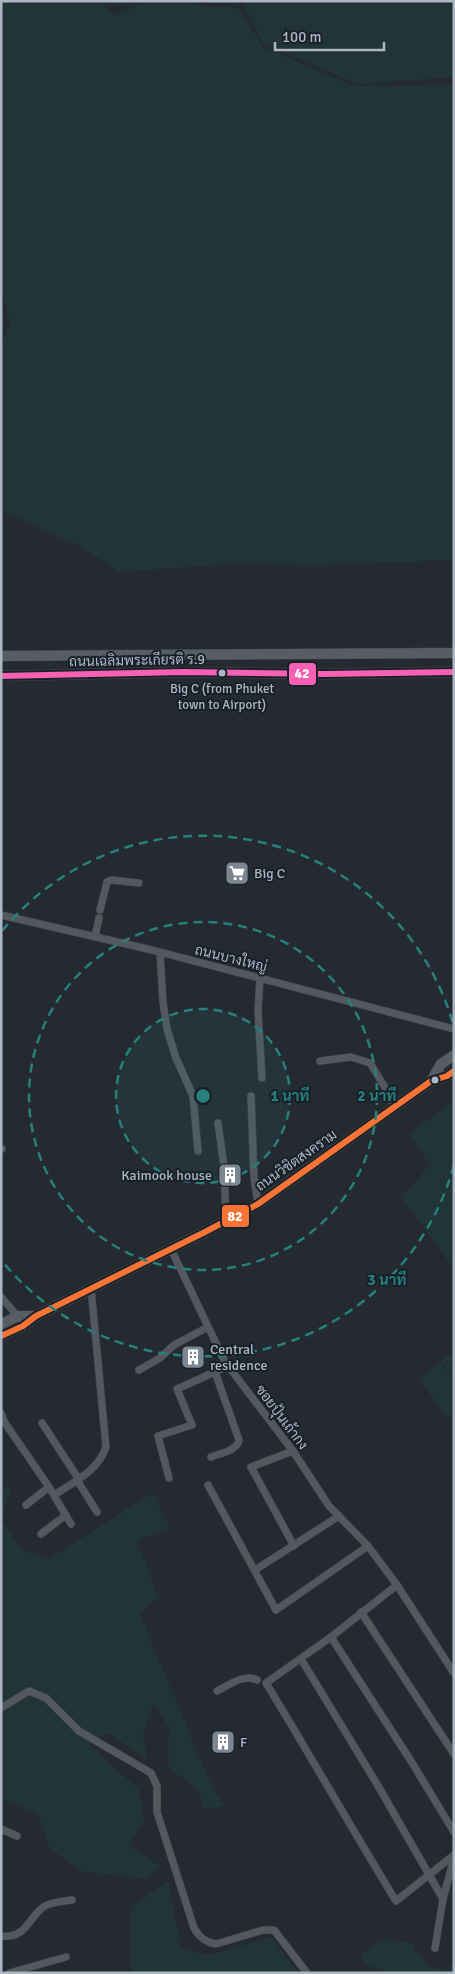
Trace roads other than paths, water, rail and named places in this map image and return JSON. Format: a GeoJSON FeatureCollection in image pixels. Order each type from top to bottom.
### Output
{"type":"FeatureCollection","features":[{"type":"Feature","properties":{"kind":"main road","name":"ถนนเฉลิมพระเกียรติ ร.9"},"geometry":{"type":"LineString","coordinates":[[1,656],[454,653]]}},
{"type":"Feature","properties":{"kind":"main road","name":"ถนนเฉลิมพระเกียรติ ร.9"},"geometry":{"type":"LineString","coordinates":[[1,676],[178,672],[325,674],[454,672]]}},
{"type":"Feature","properties":{"kind":"main road","name":"ถนนวิชิตสงคราม"},"geometry":{"type":"LineString","coordinates":[[431,1081],[441,1064],[454,1055]]}},
{"type":"Feature","properties":{"kind":"main road","name":"ถนนวิชิตสงคราม"},"geometry":{"type":"LineString","coordinates":[[1,1336],[23,1326],[36,1316],[226,1222],[258,1204],[431,1081],[447,1076],[454,1071]]}},
{"type":"Feature","properties":{"kind":"main road","name":"ถนนวิชิตสงคราม"},"geometry":{"type":"LineString","coordinates":[[1,1324],[18,1316],[36,1316]]}},
{"type":"Feature","properties":{"kind":"street"},"geometry":{"type":"LineString","coordinates":[[95,937],[107,882],[110,880],[139,883]]}},
{"type":"Feature","properties":{"kind":"street","name":"ถนนบางใหญ่"},"geometry":{"type":"LineString","coordinates":[[1,915],[260,978],[454,1029]]}},
{"type":"Feature","properties":{"kind":"street"},"geometry":{"type":"LineString","coordinates":[[160,953],[163,1002],[168,1029],[176,1058],[193,1096],[198,1151]]}},
{"type":"Feature","properties":{"kind":"street"},"geometry":{"type":"LineString","coordinates":[[260,978],[258,1011],[262,1078]]}},
{"type":"Feature","properties":{"kind":"street"},"geometry":{"type":"LineString","coordinates":[[320,1061],[351,1057],[370,1063],[386,1089],[394,1107]]}},
{"type":"Feature","properties":{"kind":"street"},"geometry":{"type":"LineString","coordinates":[[251,1096],[254,1178],[258,1204]]}},
{"type":"Feature","properties":{"kind":"street"},"geometry":{"type":"LineString","coordinates":[[218,1123],[224,1166],[226,1222]]}},
{"type":"Feature","properties":{"kind":"street","name":"ซอยปุ้นเถ้ากง"},"geometry":{"type":"LineString","coordinates":[[171,1249],[228,1366],[293,1451],[329,1506],[368,1546],[397,1585],[454,1673]]}},
{"type":"Feature","properties":{"kind":"street"},"geometry":{"type":"LineString","coordinates":[[54,1495],[91,1470],[103,1456],[106,1447],[91,1288]]}},
{"type":"Feature","properties":{"kind":"street"},"geometry":{"type":"LineString","coordinates":[[1,1297],[18,1316],[23,1326]]}},
{"type":"Feature","properties":{"kind":"street"},"geometry":{"type":"LineString","coordinates":[[139,1370],[160,1358],[174,1345],[208,1327]]}},
{"type":"Feature","properties":{"kind":"street"},"geometry":{"type":"LineString","coordinates":[[169,1478],[158,1436],[192,1425],[177,1389],[228,1366]]}},
{"type":"Feature","properties":{"kind":"street"},"geometry":{"type":"LineString","coordinates":[[211,1457],[233,1448],[238,1444],[239,1440],[215,1372]]}},
{"type":"Feature","properties":{"kind":"street"},"geometry":{"type":"LineString","coordinates":[[1,1413],[71,1524]]}},
{"type":"Feature","properties":{"kind":"street"},"geometry":{"type":"LineString","coordinates":[[42,1422],[97,1512]]}},
{"type":"Feature","properties":{"kind":"street"},"geometry":{"type":"LineString","coordinates":[[293,1451],[251,1467],[294,1546]]}},
{"type":"Feature","properties":{"kind":"street"},"geometry":{"type":"LineString","coordinates":[[208,1485],[276,1610],[368,1546]]}},
{"type":"Feature","properties":{"kind":"street"},"geometry":{"type":"LineString","coordinates":[[26,1505],[49,1487]]}},
{"type":"Feature","properties":{"kind":"street"},"geometry":{"type":"LineString","coordinates":[[41,1534],[66,1515]]}},
{"type":"Feature","properties":{"kind":"street"},"geometry":{"type":"LineString","coordinates":[[254,1570],[339,1516]]}},
{"type":"Feature","properties":{"kind":"street"},"geometry":{"type":"LineString","coordinates":[[397,1585],[331,1637],[266,1684],[396,1901],[454,1857]]}},
{"type":"Feature","properties":{"kind":"street"},"geometry":{"type":"LineString","coordinates":[[361,1612],[454,1754]]}},
{"type":"Feature","properties":{"kind":"street"},"geometry":{"type":"LineString","coordinates":[[331,1637],[411,1761],[454,1832]]}},
{"type":"Feature","properties":{"kind":"street"},"geometry":{"type":"LineString","coordinates":[[301,1659],[430,1874],[443,1899]]}},
{"type":"Feature","properties":{"kind":"street"},"geometry":{"type":"LineString","coordinates":[[218,1691],[244,1678],[252,1677],[257,1680]]}},
{"type":"Feature","properties":{"kind":"street"},"geometry":{"type":"LineString","coordinates":[[1,1708],[29,1690],[46,1698],[79,1731],[151,1773],[155,1779],[157,1812],[198,1936],[208,1943],[216,1944],[263,1930],[274,1930],[307,1973]]}},
{"type":"Feature","properties":{"kind":"street"},"geometry":{"type":"LineString","coordinates":[[1,1829],[17,1836]]}},
{"type":"Feature","properties":{"kind":"street"},"geometry":{"type":"LineString","coordinates":[[435,1948],[443,1899],[454,1857]]}},
{"type":"Feature","properties":{"kind":"street"},"geometry":{"type":"LineString","coordinates":[[1,1936],[16,1934],[23,1930],[45,1906],[72,1900]]}},
{"type":"Feature","properties":{"kind":"street"},"geometry":{"type":"LineString","coordinates":[[9,1973],[66,1956]]}},
{"type":"Feature","properties":{"kind":"place","name":"Big C (from Phuket town to Airport)"},"geometry":{"type":"Point","coordinates":[222,673]}},
{"type":"Feature","properties":{"kind":"place","name":"Big C"},"geometry":{"type":"Point","coordinates":[237,873]}},
{"type":"Feature","properties":{"kind":"place","name":"Kaimook house"},"geometry":{"type":"Point","coordinates":[230,1175]}},
{"type":"Feature","properties":{"kind":"place","name":"Central residence"},"geometry":{"type":"Point","coordinates":[193,1357]}},
{"type":"Feature","properties":{"kind":"place","name":"F"},"geometry":{"type":"Point","coordinates":[223,1742]}}]}
